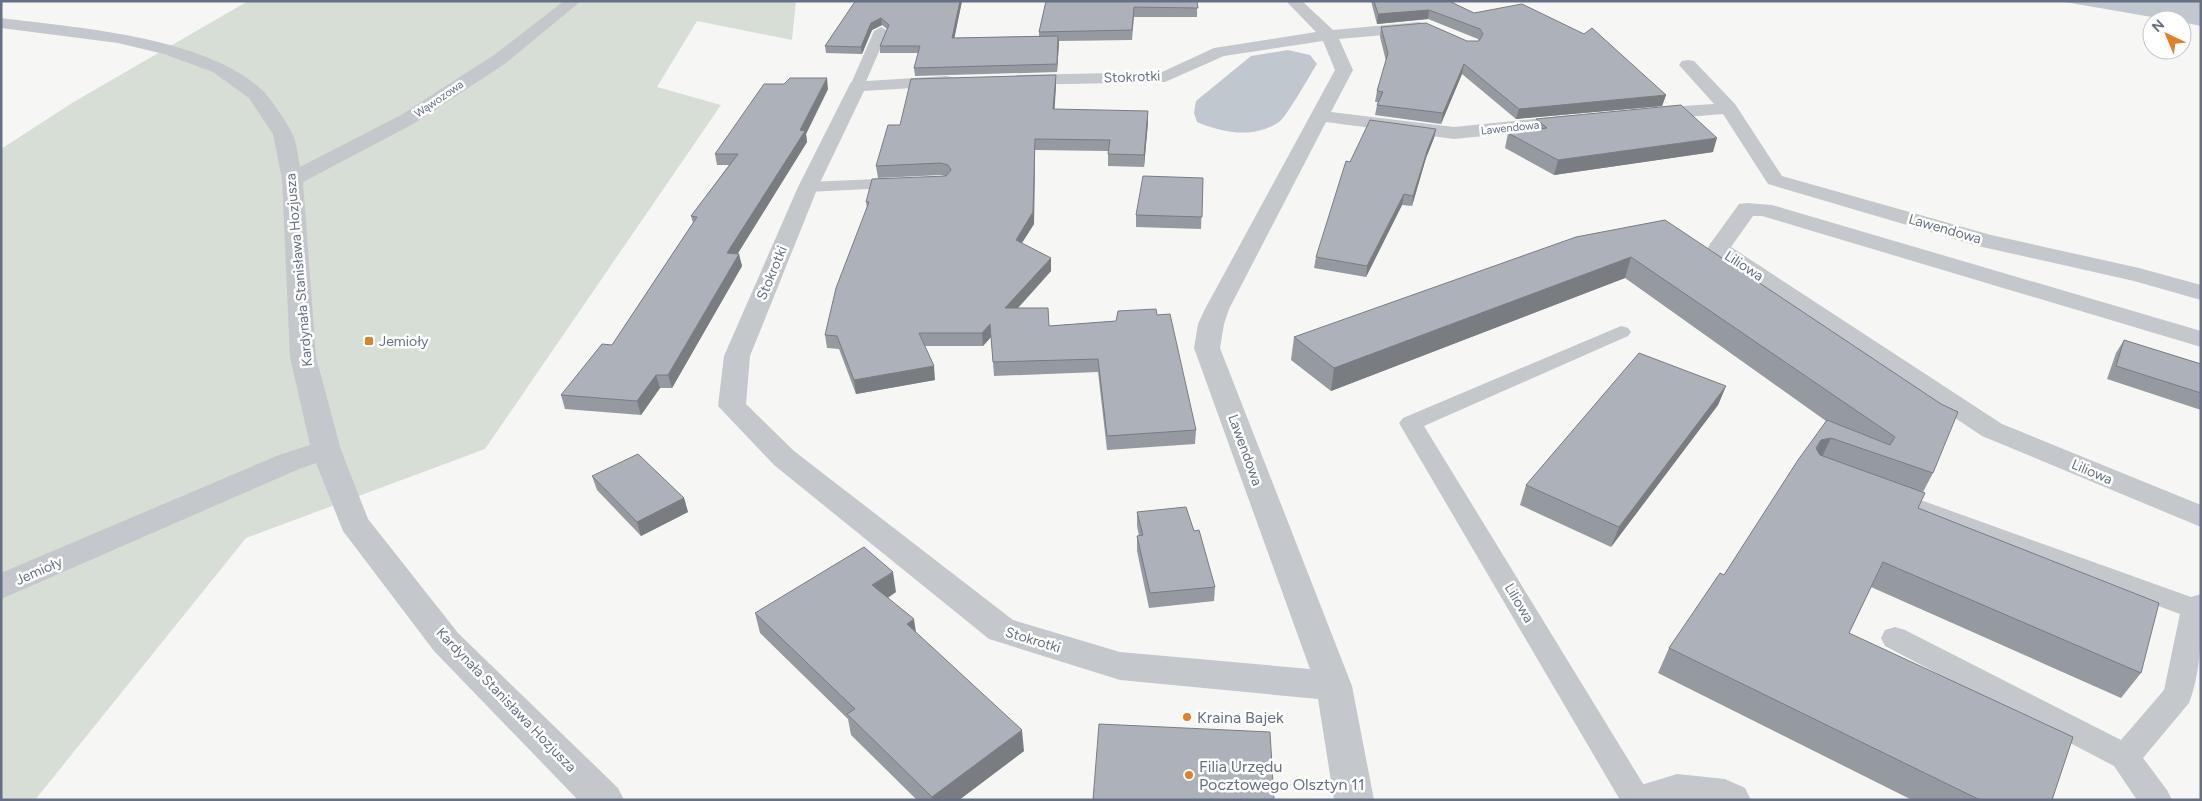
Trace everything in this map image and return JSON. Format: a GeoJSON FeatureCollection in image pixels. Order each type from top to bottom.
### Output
{"type":"FeatureCollection","features":[{"type":"Feature","properties":{"kind":"street","name":"Wąwozowa"},"geometry":{"type":"LineString","coordinates":[[292,179],[408,119],[500,59],[574,1]]}},
{"type":"Feature","properties":{"kind":"street","name":"Lawendowa"},"geometry":{"type":"LineString","coordinates":[[1293,1],[1329,35],[1344,70],[1217,309],[1211,324],[1208,348],[1334,686],[1354,800]]}},
{"type":"Feature","properties":{"kind":"street","name":"Kardynała Stanisława Hozjusza"},"geometry":{"type":"LineString","coordinates":[[1,23],[118,38],[169,50],[219,68],[256,94],[283,134],[292,179],[303,357],[326,450],[354,523],[446,642],[604,800]]}},
{"type":"Feature","properties":{"kind":"street","name":"Stokrotki"},"geometry":{"type":"LineString","coordinates":[[999,80],[1165,77],[1220,52],[1329,35],[1427,26],[1445,34]]}},
{"type":"Feature","properties":{"kind":"street","name":"Lawendowa"},"geometry":{"type":"LineString","coordinates":[[1688,65],[1728,108],[1775,180],[1986,240],[2139,275],[2201,293]]}},
{"type":"Feature","properties":{"kind":"street"},"geometry":{"type":"LineString","coordinates":[[858,86],[969,80]]}},
{"type":"Feature","properties":{"kind":"street","name":"Stokrotki"},"geometry":{"type":"LineString","coordinates":[[858,86],[808,187],[737,356],[732,406],[784,458],[1001,630],[1120,666],[1334,686]]}},
{"type":"Feature","properties":{"kind":"street"},"geometry":{"type":"LineString","coordinates":[[1628,116],[1728,108]]}},
{"type":"Feature","properties":{"kind":"street","name":"Lawendowa"},"geometry":{"type":"LineString","coordinates":[[1321,116],[1454,134],[1589,120]]}},
{"type":"Feature","properties":{"kind":"street","name":"Liliowa"},"geometry":{"type":"LineString","coordinates":[[2201,339],[1764,210],[1747,208],[1718,249],[1992,430],[2201,517]]}},
{"type":"Feature","properties":{"kind":"street","name":"Jemioły"},"geometry":{"type":"LineString","coordinates":[[1,588],[272,469],[326,450]]}},
{"type":"Feature","properties":{"kind":"street"},"geometry":{"type":"LineString","coordinates":[[1645,800],[1677,791],[1724,796],[1731,800]]}},
{"type":"Feature","properties":{"kind":"lane"},"geometry":{"type":"LineString","coordinates":[[858,86],[881,31]]}},
{"type":"Feature","properties":{"kind":"lane"},"geometry":{"type":"LineString","coordinates":[[808,187],[922,182]]}},
{"type":"Feature","properties":{"kind":"lane","name":"Liliowa"},"geometry":{"type":"LineString","coordinates":[[1621,332],[1411,423],[1637,800]]}},
{"type":"Feature","properties":{"kind":"lane"},"geometry":{"type":"LineString","coordinates":[[1865,488],[2198,607],[2178,695],[2125,757]]}},
{"type":"Feature","properties":{"kind":"lane"},"geometry":{"type":"LineString","coordinates":[[1895,638],[2125,757],[2156,800]]}},
{"type":"Feature","properties":{"kind":"shaded area"},"geometry":{"type":"Polygon","coordinates":[[[248,1],[796,1],[792,40],[697,21],[657,87],[721,105],[485,449],[246,538],[35,800],[1,800],[1,149],[72,103],[248,1]]]}},
{"type":"Feature","properties":{"kind":"shaded area"},"geometry":{"type":"Polygon","coordinates":[[[2059,1],[2201,1],[2201,26],[2192,24],[2192,10],[2142,10],[2142,15],[2059,1]]]}},
{"type":"Feature","properties":{"kind":"shaded area"},"geometry":{"type":"Polygon","coordinates":[[[1288,50],[1310,55],[1317,64],[1293,104],[1279,122],[1259,131],[1238,133],[1217,129],[1197,122],[1194,113],[1196,101],[1251,56],[1288,50]]]}},
{"type":"Feature","properties":{"kind":"building"},"geometry":{"type":"Polygon","coordinates":[[[856,1],[960,1],[952,38],[1058,36],[1057,64],[914,68],[920,46],[880,46],[889,25],[881,18],[871,23],[861,47],[825,46],[856,1]]]}},
{"type":"Feature","properties":{"kind":"building"},"geometry":{"type":"Polygon","coordinates":[[[1046,1],[1197,1],[1198,8],[1134,7],[1132,30],[1039,32],[1046,1]]]}},
{"type":"Feature","properties":{"kind":"building"},"geometry":{"type":"Polygon","coordinates":[[[1374,1],[1449,1],[1474,13],[1522,4],[1584,34],[1592,28],[1666,95],[1519,109],[1464,64],[1443,113],[1377,105],[1383,92],[1377,91],[1388,53],[1381,27],[1426,23],[1467,41],[1479,41],[1483,34],[1480,29],[1429,10],[1378,14],[1374,1]]]}},
{"type":"Feature","properties":{"kind":"building"},"geometry":{"type":"Polygon","coordinates":[[[1056,75],[1053,109],[1148,111],[1144,155],[1108,154],[1110,140],[1035,139],[1033,212],[1016,240],[1051,258],[1005,308],[1048,308],[1049,326],[1116,321],[1118,311],[1156,309],[1157,315],[1170,314],[1196,430],[1107,436],[1098,359],[993,362],[990,324],[982,333],[919,333],[934,366],[854,380],[837,336],[825,335],[836,288],[869,202],[866,202],[872,179],[946,176],[951,170],[948,165],[940,163],[876,166],[888,125],[900,125],[911,79],[1056,75]]]}},
{"type":"Feature","properties":{"kind":"building"},"geometry":{"type":"Polygon","coordinates":[[[790,78],[827,78],[800,130],[805,131],[727,253],[739,254],[668,375],[656,375],[637,401],[561,395],[602,344],[612,345],[697,217],[691,216],[738,154],[715,154],[764,84],[784,84],[790,78]]]}},
{"type":"Feature","properties":{"kind":"building"},"geometry":{"type":"Polygon","coordinates":[[[1681,105],[1717,138],[1558,160],[1508,133],[1547,128],[1536,119],[1681,105]]]}},
{"type":"Feature","properties":{"kind":"building"},"geometry":{"type":"Polygon","coordinates":[[[1370,120],[1436,129],[1413,196],[1404,194],[1367,266],[1316,257],[1346,161],[1350,162],[1370,120]]]}},
{"type":"Feature","properties":{"kind":"building"},"geometry":{"type":"Polygon","coordinates":[[[1143,176],[1203,178],[1202,217],[1136,215],[1143,176]]]}},
{"type":"Feature","properties":{"kind":"building"},"geometry":{"type":"Polygon","coordinates":[[[1665,220],[1941,404],[1958,412],[1933,473],[1831,438],[1821,440],[1816,448],[1820,455],[1925,493],[1918,508],[2159,603],[2141,673],[1883,562],[1849,633],[2073,737],[2052,800],[1980,800],[1669,648],[1720,573],[1724,575],[1798,460],[1827,420],[1890,445],[1895,437],[1631,257],[1334,368],[1294,337],[1576,237],[1665,220]]]}},
{"type":"Feature","properties":{"kind":"building"},"geometry":{"type":"Polygon","coordinates":[[[2124,340],[2201,364],[2201,393],[2116,366],[2124,340]]]}},
{"type":"Feature","properties":{"kind":"building"},"geometry":{"type":"Polygon","coordinates":[[[1639,353],[1726,386],[1619,527],[1526,485],[1639,353]]]}},
{"type":"Feature","properties":{"kind":"building"},"geometry":{"type":"Polygon","coordinates":[[[638,454],[684,498],[637,522],[592,476],[638,454]]]}},
{"type":"Feature","properties":{"kind":"building"},"geometry":{"type":"Polygon","coordinates":[[[1186,507],[1194,531],[1199,530],[1215,587],[1150,593],[1137,536],[1143,535],[1137,512],[1186,507]]]}},
{"type":"Feature","properties":{"kind":"building"},"geometry":{"type":"Polygon","coordinates":[[[864,547],[893,572],[872,585],[914,619],[907,624],[1022,730],[932,797],[847,714],[855,709],[755,613],[864,547]]]}},
{"type":"Feature","properties":{"kind":"building"},"geometry":{"type":"Polygon","coordinates":[[[1099,724],[1270,732],[1274,800],[1093,800],[1099,724]]]}},
{"type":"Feature","properties":{"kind":"place","name":"Jemioły"},"geometry":{"type":"Point","coordinates":[369,341]}},
{"type":"Feature","properties":{"kind":"place","name":"Kraina Bajek"},"geometry":{"type":"Point","coordinates":[1187,717]}},
{"type":"Feature","properties":{"kind":"place","name":"Filia Urzędu Pocztowego Olsztyn 11"},"geometry":{"type":"Point","coordinates":[1189,775]}}]}
